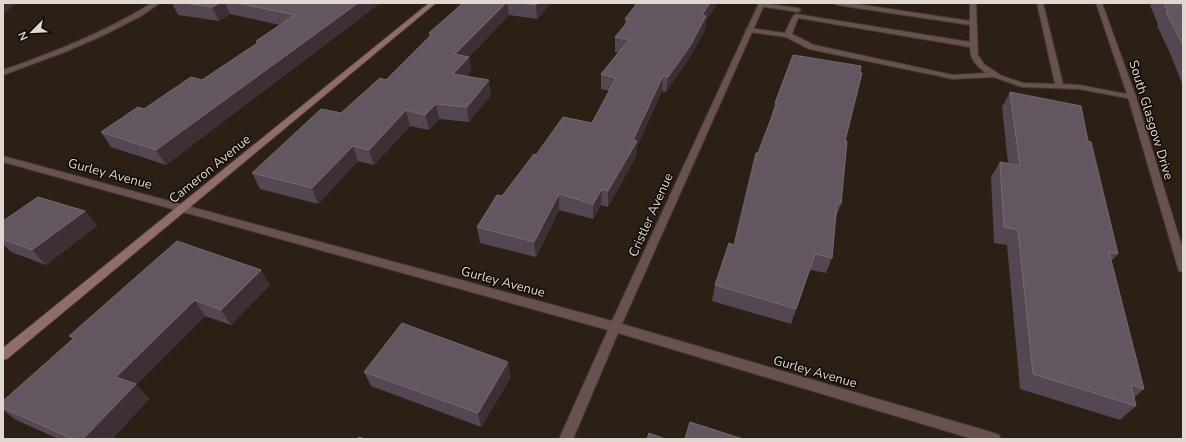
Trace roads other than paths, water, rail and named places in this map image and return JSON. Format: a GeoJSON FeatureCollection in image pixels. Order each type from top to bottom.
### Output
{"type":"FeatureCollection","features":[{"type":"Feature","properties":{"kind":"street"},"geometry":{"type":"LineString","coordinates":[[3,73],[58,54],[98,37],[131,20],[157,3]]}},
{"type":"Feature","properties":{"kind":"street","name":"Cameron Avenue"},"geometry":{"type":"LineString","coordinates":[[3,355],[432,3]]}},
{"type":"Feature","properties":{"kind":"street"},"geometry":{"type":"LineString","coordinates":[[788,35],[802,3]]}},
{"type":"Feature","properties":{"kind":"street"},"geometry":{"type":"LineString","coordinates":[[837,3],[974,24]]}},
{"type":"Feature","properties":{"kind":"street"},"geometry":{"type":"LineString","coordinates":[[973,3],[974,55],[981,66],[999,78],[1022,85],[1079,87],[1132,97]]}},
{"type":"Feature","properties":{"kind":"street"},"geometry":{"type":"LineString","coordinates":[[1040,3],[1060,87]]}},
{"type":"Feature","properties":{"kind":"street","name":"South Glasgow Drive"},"geometry":{"type":"LineString","coordinates":[[1099,3],[1132,97],[1183,268]]}},
{"type":"Feature","properties":{"kind":"street"},"geometry":{"type":"LineString","coordinates":[[761,4],[797,13],[974,45]]}},
{"type":"Feature","properties":{"kind":"street","name":"Cristler Avenue"},"geometry":{"type":"LineString","coordinates":[[566,439],[761,4]]}},
{"type":"Feature","properties":{"kind":"street"},"geometry":{"type":"LineString","coordinates":[[749,30],[788,35],[812,47],[953,77],[994,74]]}},
{"type":"Feature","properties":{"kind":"street","name":"Gurley Avenue"},"geometry":{"type":"LineString","coordinates":[[3,160],[615,327],[994,439]]}}]}
